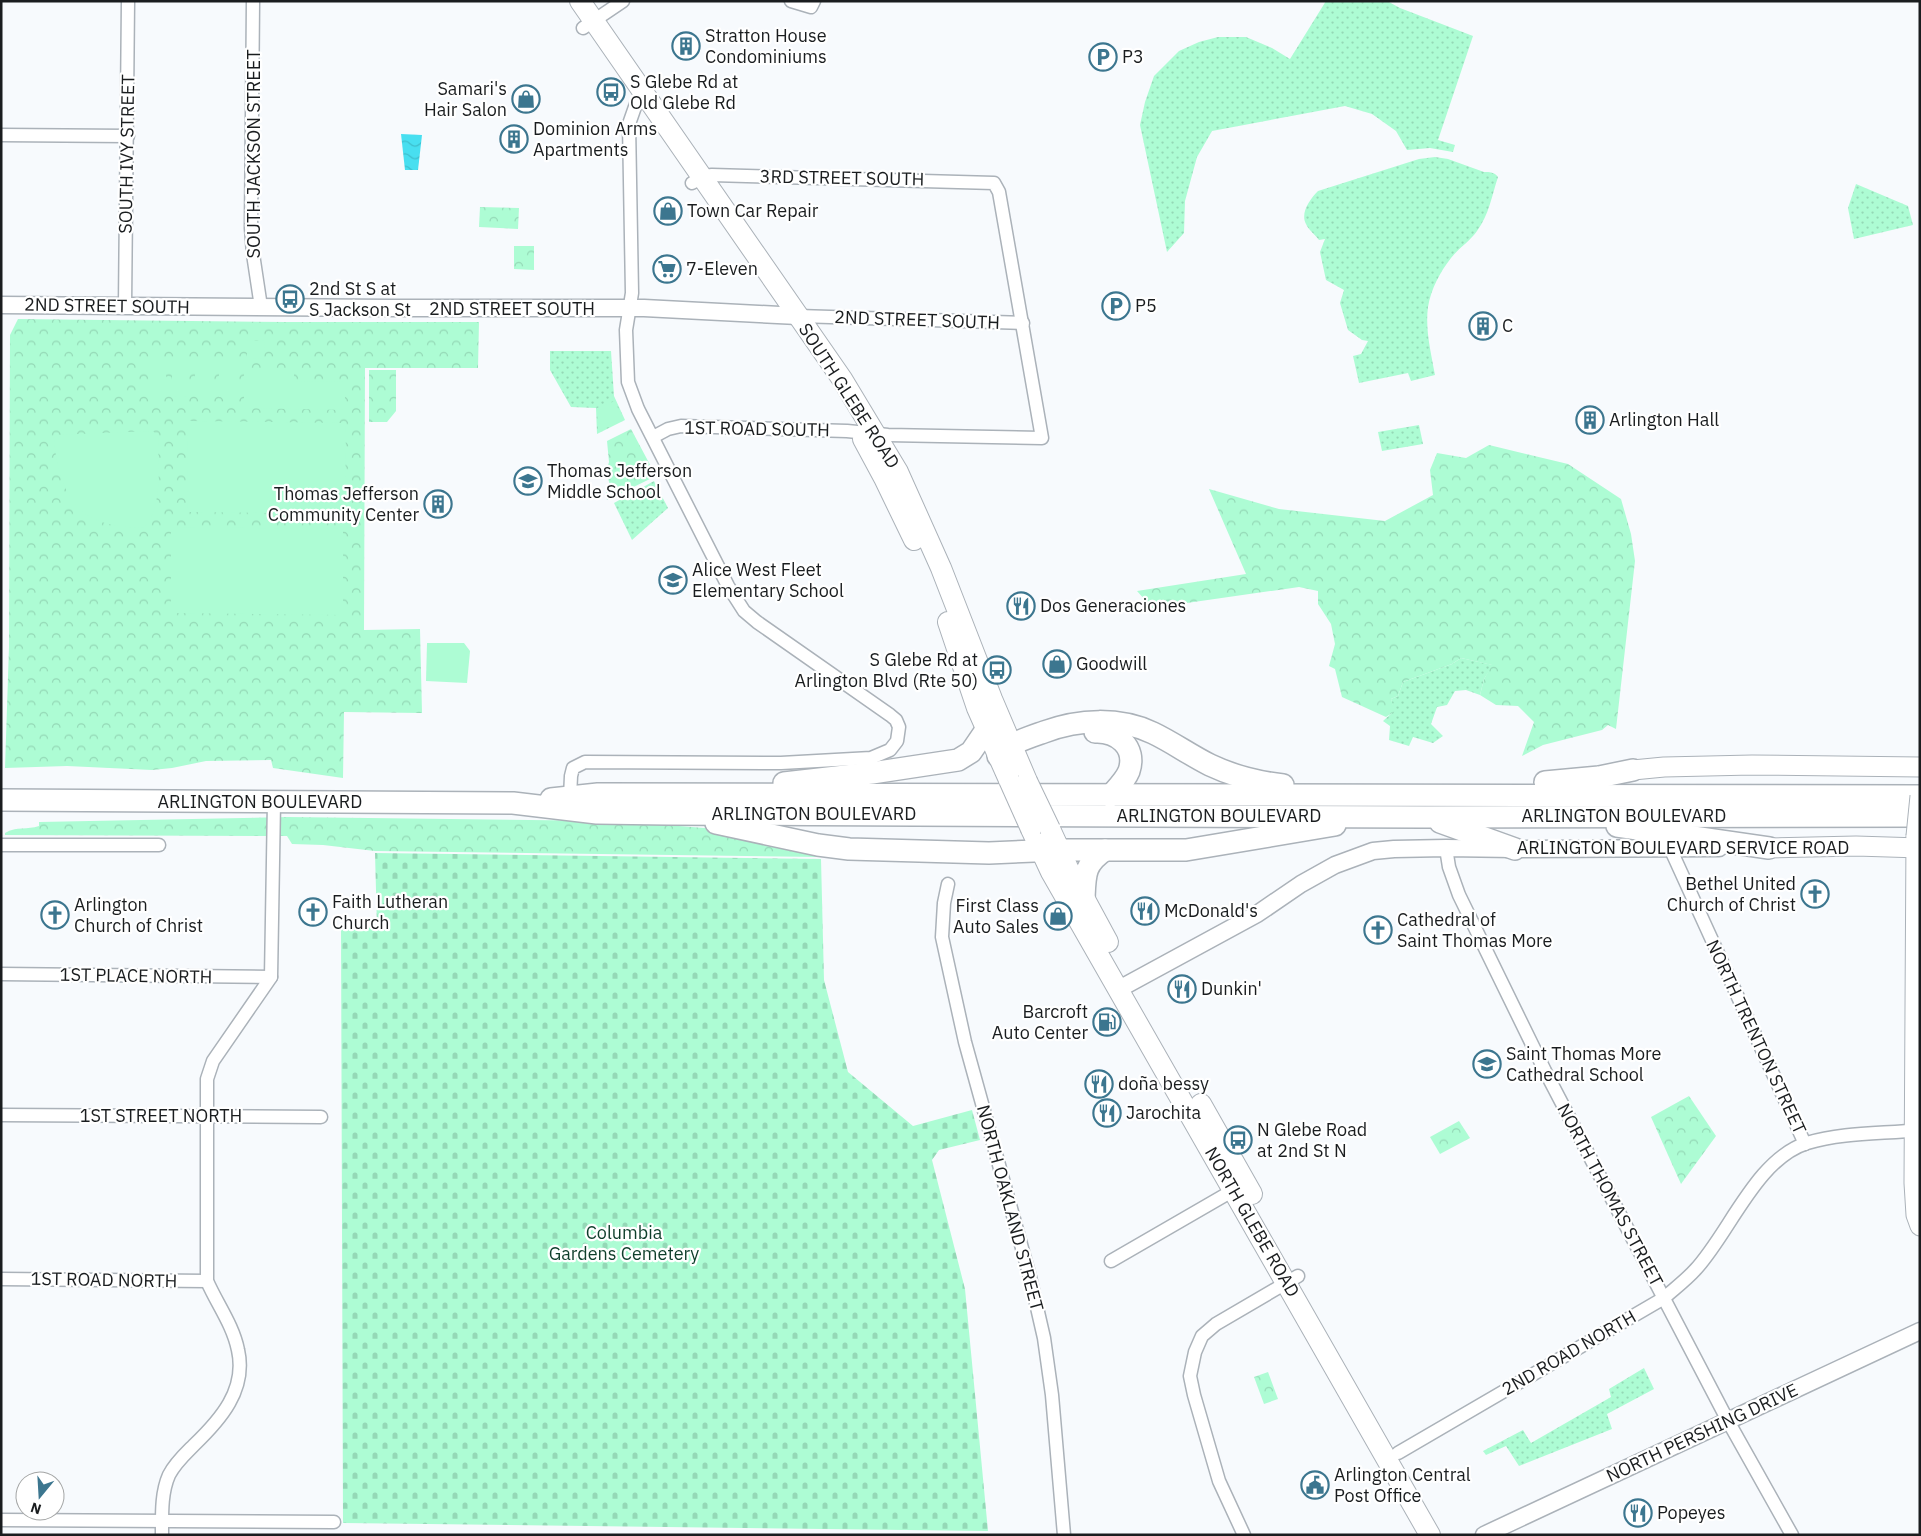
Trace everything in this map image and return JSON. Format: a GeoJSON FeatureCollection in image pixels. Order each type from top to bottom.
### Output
{"type":"FeatureCollection","features":[{"type":"Feature","properties":{"kind":"highway"},"geometry":{"type":"LineString","coordinates":[[1008,752],[1051,729],[1091,722],[1118,723],[1152,733],[1211,765],[1248,779],[1272,784],[1372,796]]}},
{"type":"Feature","properties":{"kind":"highway"},"geometry":{"type":"LineString","coordinates":[[724,794],[787,782],[872,773],[958,760],[970,752],[986,730]]}},
{"type":"Feature","properties":{"kind":"highway"},"geometry":{"type":"LineString","coordinates":[[1008,752],[1072,735],[1098,732],[1115,735],[1126,745],[1131,760],[1129,771],[1124,780],[1110,796]]}},
{"type":"Feature","properties":{"kind":"highway"},"geometry":{"type":"LineString","coordinates":[[1457,794],[1470,787],[1567,781],[1634,770]]}},
{"type":"Feature","properties":{"kind":"highway","name":"ARLINGTON BOULEVARD"},"geometry":{"type":"LineString","coordinates":[[7,800],[519,803],[598,794],[1920,796]]}},
{"type":"Feature","properties":{"kind":"highway","name":"ARLINGTON BOULEVARD"},"geometry":{"type":"LineString","coordinates":[[519,803],[597,813],[668,814],[1557,816],[1918,837]]}},
{"type":"Feature","properties":{"kind":"highway"},"geometry":{"type":"LineString","coordinates":[[668,814],[818,845],[849,849],[997,853],[1105,850],[1167,851],[1206,848],[1382,816]]}},
{"type":"Feature","properties":{"kind":"highway"},"geometry":{"type":"LineString","coordinates":[[1557,816],[1632,829],[1769,848]]}},
{"type":"Feature","properties":{"kind":"highway"},"geometry":{"type":"LineString","coordinates":[[1425,817],[1515,850]]}},
{"type":"Feature","properties":{"kind":"highway"},"geometry":{"type":"LineString","coordinates":[[1084,899],[1085,876],[1088,868],[1092,860],[1105,850]]}},
{"type":"Feature","properties":{"kind":"main road","name":"SOUTH GLEBE ROAD"},"geometry":{"type":"LineString","coordinates":[[565,1],[588,24],[791,316],[868,433],[898,472],[971,667],[1040,829]]}},
{"type":"Feature","properties":{"kind":"main road","name":"SOUTH GLEBE ROAD"},"geometry":{"type":"LineString","coordinates":[[580,1],[588,24],[636,104],[697,180]]}},
{"type":"Feature","properties":{"kind":"main road","name":"SOUTH GLEBE ROAD"},"geometry":{"type":"LineString","coordinates":[[971,667],[986,730],[1008,752]]}},
{"type":"Feature","properties":{"kind":"main road"},"geometry":{"type":"LineString","coordinates":[[1634,770],[1664,767],[1760,765],[1920,767]]}},
{"type":"Feature","properties":{"kind":"main road"},"geometry":{"type":"LineString","coordinates":[[1920,796],[1918,837],[1916,1207],[1920,1226]]}},
{"type":"Feature","properties":{"kind":"main road","name":"NORTH GLEBE ROAD"},"geometry":{"type":"LineString","coordinates":[[1040,829],[1050,851],[1084,899],[1126,986]]}},
{"type":"Feature","properties":{"kind":"main road","name":"ARLINGTON BOULEVARD SERVICE ROAD"},"geometry":{"type":"LineString","coordinates":[[1769,848],[1856,846],[1918,837]]}},
{"type":"Feature","properties":{"kind":"main road","name":"NORTH GLEBE ROAD"},"geometry":{"type":"LineString","coordinates":[[1050,851],[1051,872],[1126,986],[1292,1279],[1430,1535]]}},
{"type":"Feature","properties":{"kind":"main road","name":"NORTH GLEBE ROAD"},"geometry":{"type":"LineString","coordinates":[[1292,1279],[1398,1453],[1445,1535]]}},
{"type":"Feature","properties":{"kind":"street","name":"SOUTH IVY STREET"},"geometry":{"type":"LineString","coordinates":[[125,306],[128,1]]}},
{"type":"Feature","properties":{"kind":"street","name":"SOUTH JACKSON STREET"},"geometry":{"type":"LineString","coordinates":[[253,1],[251,228],[261,307]]}},
{"type":"Feature","properties":{"kind":"street"},"geometry":{"type":"LineString","coordinates":[[588,24],[623,1]]}},
{"type":"Feature","properties":{"kind":"street"},"geometry":{"type":"LineString","coordinates":[[792,1],[811,7],[814,1]]}},
{"type":"Feature","properties":{"kind":"street"},"geometry":{"type":"LineString","coordinates":[[570,797],[570,781],[573,768],[585,762],[781,763],[870,758],[886,753],[893,747],[897,741],[899,727],[894,718],[764,628],[744,610],[728,586],[638,409],[628,382],[626,330],[632,293],[629,124],[636,104]]}},
{"type":"Feature","properties":{"kind":"street"},"geometry":{"type":"LineString","coordinates":[[1,135],[128,136]]}},
{"type":"Feature","properties":{"kind":"street","name":"3RD STREET SOUTH"},"geometry":{"type":"LineString","coordinates":[[697,180],[712,175],[994,183],[999,192],[1023,323]]}},
{"type":"Feature","properties":{"kind":"street","name":"2ND STREET SOUTH"},"geometry":{"type":"LineString","coordinates":[[1,305],[630,308],[791,316],[1023,323]]}},
{"type":"Feature","properties":{"kind":"street","name":"1ST ROAD SOUTH"},"geometry":{"type":"LineString","coordinates":[[653,437],[668,429],[681,426],[1042,438],[1023,323]]}},
{"type":"Feature","properties":{"kind":"street"},"geometry":{"type":"LineString","coordinates":[[162,1528],[164,1488],[170,1473],[177,1462],[212,1428],[225,1411],[235,1392],[240,1369],[238,1350],[230,1326],[207,1281],[207,1079],[213,1060],[271,977],[274,802]]}},
{"type":"Feature","properties":{"kind":"street"},"geometry":{"type":"LineString","coordinates":[[1,845],[159,845]]}},
{"type":"Feature","properties":{"kind":"street","name":"ARLINGTON BOULEVARD SERVICE ROAD"},"geometry":{"type":"LineString","coordinates":[[1126,986],[1257,914],[1301,884],[1353,857],[1373,851],[1446,848],[1515,850],[1769,848]]}},
{"type":"Feature","properties":{"kind":"street","name":"NORTH THOMAS STREET"},"geometry":{"type":"LineString","coordinates":[[1446,848],[1453,882],[1545,1071],[1728,1421],[1792,1535]]}},
{"type":"Feature","properties":{"kind":"street","name":"NORTH TRENTON STREET"},"geometry":{"type":"LineString","coordinates":[[1670,848],[1804,1144]]}},
{"type":"Feature","properties":{"kind":"street","name":"NORTH OAKLAND STREET"},"geometry":{"type":"LineString","coordinates":[[948,884],[944,903],[942,937],[966,1042],[1030,1277],[1044,1338],[1052,1395],[1064,1535]]}},
{"type":"Feature","properties":{"kind":"street","name":"1ST PLACE NORTH"},"geometry":{"type":"LineString","coordinates":[[1,974],[271,977]]}},
{"type":"Feature","properties":{"kind":"street","name":"1ST STREET NORTH"},"geometry":{"type":"LineString","coordinates":[[1,1115],[321,1117]]}},
{"type":"Feature","properties":{"kind":"street","name":"2ND ROAD NORTH"},"geometry":{"type":"LineString","coordinates":[[1398,1453],[1664,1298],[1696,1270],[1764,1174],[1780,1158],[1804,1144],[1841,1135],[1917,1131]]}},
{"type":"Feature","properties":{"kind":"street"},"geometry":{"type":"LineString","coordinates":[[1111,1262],[1240,1186]]}},
{"type":"Feature","properties":{"kind":"street","name":"1ST ROAD NORTH"},"geometry":{"type":"LineString","coordinates":[[1,1279],[207,1281]]}},
{"type":"Feature","properties":{"kind":"street"},"geometry":{"type":"LineString","coordinates":[[1244,1535],[1219,1481],[1190,1376],[1195,1352],[1202,1336],[1216,1324],[1292,1279]]}},
{"type":"Feature","properties":{"kind":"street","name":"NORTH PERSHING DRIVE"},"geometry":{"type":"LineString","coordinates":[[1484,1535],[1920,1332]]}},
{"type":"Feature","properties":{"kind":"street"},"geometry":{"type":"LineString","coordinates":[[1,1520],[162,1528],[334,1522]]}},
{"type":"Feature","properties":{"kind":"green space"},"geometry":{"type":"Polygon","coordinates":[[[1326,1],[1387,1],[1400,8],[1473,36],[1438,140],[1455,145],[1453,152],[1430,148],[1407,150],[1396,131],[1372,114],[1345,106],[1212,131],[1197,157],[1185,201],[1184,233],[1167,252],[1140,125],[1145,102],[1154,76],[1179,51],[1199,42],[1218,37],[1246,37],[1272,48],[1290,59],[1326,1]]]}},
{"type":"Feature","properties":{"kind":"green space"},"geometry":{"type":"Polygon","coordinates":[[[1435,157],[1448,159],[1495,174],[1498,177],[1481,225],[1447,263],[1436,281],[1431,294],[1427,324],[1435,375],[1411,381],[1408,373],[1359,383],[1353,356],[1361,354],[1368,341],[1362,340],[1348,330],[1340,303],[1344,290],[1326,280],[1320,252],[1325,239],[1319,240],[1308,228],[1304,220],[1305,211],[1309,202],[1318,191],[1419,159],[1435,157]]]}},
{"type":"Feature","properties":{"kind":"green space"},"geometry":{"type":"Polygon","coordinates":[[[1856,184],[1908,206],[1913,225],[1854,239],[1848,208],[1856,184]]]}},
{"type":"Feature","properties":{"kind":"green space"},"geometry":{"type":"Polygon","coordinates":[[[480,207],[519,208],[518,229],[479,227],[480,207]]]}},
{"type":"Feature","properties":{"kind":"green space"},"geometry":{"type":"Polygon","coordinates":[[[514,246],[534,246],[534,270],[514,269],[514,246]]]}},
{"type":"Feature","properties":{"kind":"green space"},"geometry":{"type":"Polygon","coordinates":[[[18,319],[479,322],[478,368],[365,368],[364,630],[420,629],[422,713],[344,712],[343,778],[273,768],[271,760],[206,761],[152,770],[67,766],[5,768],[9,647],[10,335],[18,319]]]}},
{"type":"Feature","properties":{"kind":"green space"},"geometry":{"type":"Polygon","coordinates":[[[247,340],[265,341],[264,359],[247,358],[247,340]]]}},
{"type":"Feature","properties":{"kind":"green space"},"geometry":{"type":"Polygon","coordinates":[[[550,351],[611,351],[614,396],[625,420],[597,434],[596,408],[571,407],[550,370],[550,351]]]}},
{"type":"Feature","properties":{"kind":"green space"},"geometry":{"type":"Polygon","coordinates":[[[149,358],[166,358],[166,396],[149,396],[149,358]]]}},
{"type":"Feature","properties":{"kind":"green space"},"geometry":{"type":"Polygon","coordinates":[[[172,358],[189,358],[189,397],[172,396],[172,358]]]}},
{"type":"Feature","properties":{"kind":"green space"},"geometry":{"type":"Polygon","coordinates":[[[195,358],[213,358],[213,397],[195,397],[195,358]]]}},
{"type":"Feature","properties":{"kind":"green space"},"geometry":{"type":"Polygon","coordinates":[[[219,359],[237,359],[237,397],[219,397],[219,359]]]}},
{"type":"Feature","properties":{"kind":"green space"},"geometry":{"type":"Polygon","coordinates":[[[369,370],[396,370],[396,411],[387,422],[369,422],[369,370]]]}},
{"type":"Feature","properties":{"kind":"green space"},"geometry":{"type":"Polygon","coordinates":[[[244,373],[294,373],[294,381],[345,382],[345,410],[244,408],[244,373]]]}},
{"type":"Feature","properties":{"kind":"green space"},"geometry":{"type":"Polygon","coordinates":[[[615,401],[623,420],[598,432],[597,408],[615,401]]]}},
{"type":"Feature","properties":{"kind":"green space"},"geometry":{"type":"Polygon","coordinates":[[[188,421],[346,423],[345,514],[187,512],[188,421]]]}},
{"type":"Feature","properties":{"kind":"green space"},"geometry":{"type":"Polygon","coordinates":[[[1419,425],[1423,444],[1382,451],[1378,432],[1419,425]]]}},
{"type":"Feature","properties":{"kind":"green space"},"geometry":{"type":"Polygon","coordinates":[[[631,429],[656,476],[607,500],[606,493],[610,485],[606,472],[609,462],[607,441],[631,429]]]}},
{"type":"Feature","properties":{"kind":"green space"},"geometry":{"type":"Polygon","coordinates":[[[153,431],[158,436],[159,472],[157,497],[150,520],[143,528],[124,527],[94,519],[84,513],[68,494],[63,483],[56,458],[54,435],[153,431]]]}},
{"type":"Feature","properties":{"kind":"green space"},"geometry":{"type":"Polygon","coordinates":[[[1489,445],[1568,464],[1621,499],[1631,534],[1635,561],[1616,729],[1608,725],[1602,730],[1543,745],[1522,756],[1534,722],[1518,706],[1496,705],[1480,695],[1484,679],[1492,665],[1461,658],[1452,664],[1403,682],[1398,696],[1391,699],[1395,711],[1386,717],[1342,697],[1335,669],[1329,666],[1335,644],[1331,624],[1318,604],[1318,591],[1299,587],[1152,608],[1137,591],[1246,574],[1209,489],[1279,509],[1385,521],[1433,495],[1430,470],[1437,453],[1466,458],[1489,445]]]}},
{"type":"Feature","properties":{"kind":"green space"},"geometry":{"type":"Polygon","coordinates":[[[654,481],[668,508],[632,540],[614,503],[654,481]]]}},
{"type":"Feature","properties":{"kind":"green space"},"geometry":{"type":"Polygon","coordinates":[[[171,527],[343,529],[343,615],[171,613],[171,527]]]}},
{"type":"Feature","properties":{"kind":"green space"},"geometry":{"type":"Polygon","coordinates":[[[427,643],[464,643],[470,651],[467,683],[426,681],[427,643]]]}},
{"type":"Feature","properties":{"kind":"green space"},"geometry":{"type":"Polygon","coordinates":[[[1461,658],[1493,665],[1484,679],[1480,695],[1466,690],[1455,691],[1447,705],[1437,707],[1431,724],[1443,736],[1433,743],[1413,737],[1409,746],[1389,740],[1390,726],[1383,721],[1394,711],[1391,699],[1398,696],[1403,682],[1452,664],[1461,658]]]}},
{"type":"Feature","properties":{"kind":"green space"},"geometry":{"type":"Polygon","coordinates":[[[288,817],[616,821],[717,829],[822,848],[821,857],[375,851],[323,845],[292,844],[287,836],[5,835],[5,833],[14,830],[39,826],[39,822],[288,817]]]}},
{"type":"Feature","properties":{"kind":"green space","name":"Columbia Gardens Cemetery"},"geometry":{"type":"Polygon","coordinates":[[[375,853],[821,859],[824,980],[848,1072],[913,1126],[972,1110],[980,1140],[939,1150],[932,1160],[965,1289],[988,1531],[343,1523],[341,928],[377,927],[375,853]]]}},
{"type":"Feature","properties":{"kind":"green space"},"geometry":{"type":"Polygon","coordinates":[[[1689,1096],[1716,1136],[1681,1184],[1651,1117],[1689,1096]]]}},
{"type":"Feature","properties":{"kind":"green space"},"geometry":{"type":"Polygon","coordinates":[[[1459,1121],[1470,1138],[1440,1154],[1430,1137],[1459,1121]]]}},
{"type":"Feature","properties":{"kind":"green space"},"geometry":{"type":"Polygon","coordinates":[[[1644,1368],[1654,1389],[1607,1414],[1612,1429],[1519,1466],[1506,1446],[1486,1455],[1483,1451],[1523,1430],[1531,1443],[1611,1397],[1609,1389],[1644,1368]]]}},
{"type":"Feature","properties":{"kind":"green space"},"geometry":{"type":"Polygon","coordinates":[[[1268,1372],[1278,1399],[1264,1404],[1254,1377],[1268,1372]]]}},
{"type":"Feature","properties":{"kind":"water"},"geometry":{"type":"Polygon","coordinates":[[[401,134],[422,135],[418,170],[405,170],[401,134]]]}},
{"type":"Feature","properties":{"kind":"place","name":"Stratton House Condominiums"},"geometry":{"type":"Point","coordinates":[686,46]}},
{"type":"Feature","properties":{"kind":"place","name":"P3"},"geometry":{"type":"Point","coordinates":[1103,57]}},
{"type":"Feature","properties":{"kind":"place","name":"S Glebe Rd at Old Glebe Rd"},"geometry":{"type":"Point","coordinates":[611,92]}},
{"type":"Feature","properties":{"kind":"place","name":"Samari's Hair Salon"},"geometry":{"type":"Point","coordinates":[526,99]}},
{"type":"Feature","properties":{"kind":"place","name":"Dominion Arms Apartments"},"geometry":{"type":"Point","coordinates":[514,139]}},
{"type":"Feature","properties":{"kind":"place","name":"Town Car Repair"},"geometry":{"type":"Point","coordinates":[668,211]}},
{"type":"Feature","properties":{"kind":"place","name":"7-Eleven"},"geometry":{"type":"Point","coordinates":[667,269]}},
{"type":"Feature","properties":{"kind":"place","name":"2nd St S at S Jackson St"},"geometry":{"type":"Point","coordinates":[290,299]}},
{"type":"Feature","properties":{"kind":"place","name":"P5"},"geometry":{"type":"Point","coordinates":[1116,306]}},
{"type":"Feature","properties":{"kind":"place","name":"C"},"geometry":{"type":"Point","coordinates":[1483,326]}},
{"type":"Feature","properties":{"kind":"place","name":"Arlington Hall"},"geometry":{"type":"Point","coordinates":[1590,420]}},
{"type":"Feature","properties":{"kind":"place","name":"Thomas Jefferson Middle School"},"geometry":{"type":"Point","coordinates":[528,481]}},
{"type":"Feature","properties":{"kind":"place","name":"Thomas Jefferson Community Center"},"geometry":{"type":"Point","coordinates":[438,504]}},
{"type":"Feature","properties":{"kind":"place","name":"Alice West Fleet Elementary School"},"geometry":{"type":"Point","coordinates":[673,580]}},
{"type":"Feature","properties":{"kind":"place","name":"Dos Generaciones"},"geometry":{"type":"Point","coordinates":[1021,606]}},
{"type":"Feature","properties":{"kind":"place","name":"Goodwill"},"geometry":{"type":"Point","coordinates":[1057,664]}},
{"type":"Feature","properties":{"kind":"place","name":"S Glebe Rd at Arlington Blvd (Rte 50)"},"geometry":{"type":"Point","coordinates":[997,670]}},
{"type":"Feature","properties":{"kind":"place","name":"Bethel United Church of Christ"},"geometry":{"type":"Point","coordinates":[1815,894]}},
{"type":"Feature","properties":{"kind":"place","name":"McDonald's"},"geometry":{"type":"Point","coordinates":[1145,911]}},
{"type":"Feature","properties":{"kind":"place","name":"Faith Lutheran Church"},"geometry":{"type":"Point","coordinates":[313,912]}},
{"type":"Feature","properties":{"kind":"place","name":"Arlington Church of Christ"},"geometry":{"type":"Point","coordinates":[55,915]}},
{"type":"Feature","properties":{"kind":"place","name":"First Class Auto Sales"},"geometry":{"type":"Point","coordinates":[1058,916]}},
{"type":"Feature","properties":{"kind":"place","name":"Cathedral of Saint Thomas More"},"geometry":{"type":"Point","coordinates":[1378,930]}},
{"type":"Feature","properties":{"kind":"place","name":"Dunkin'"},"geometry":{"type":"Point","coordinates":[1182,989]}},
{"type":"Feature","properties":{"kind":"place","name":"Barcroft Auto Center"},"geometry":{"type":"Point","coordinates":[1107,1022]}},
{"type":"Feature","properties":{"kind":"place","name":"Saint Thomas More Cathedral School"},"geometry":{"type":"Point","coordinates":[1487,1064]}},
{"type":"Feature","properties":{"kind":"place","name":"doña bessy"},"geometry":{"type":"Point","coordinates":[1099,1084]}},
{"type":"Feature","properties":{"kind":"place","name":"Jarochita"},"geometry":{"type":"Point","coordinates":[1107,1113]}},
{"type":"Feature","properties":{"kind":"place","name":"N Glebe Road at 2nd St N"},"geometry":{"type":"Point","coordinates":[1238,1140]}},
{"type":"Feature","properties":{"kind":"place","name":"Arlington Central Post Office"},"geometry":{"type":"Point","coordinates":[1315,1485]}},
{"type":"Feature","properties":{"kind":"place","name":"Popeyes"},"geometry":{"type":"Point","coordinates":[1638,1513]}}]}
